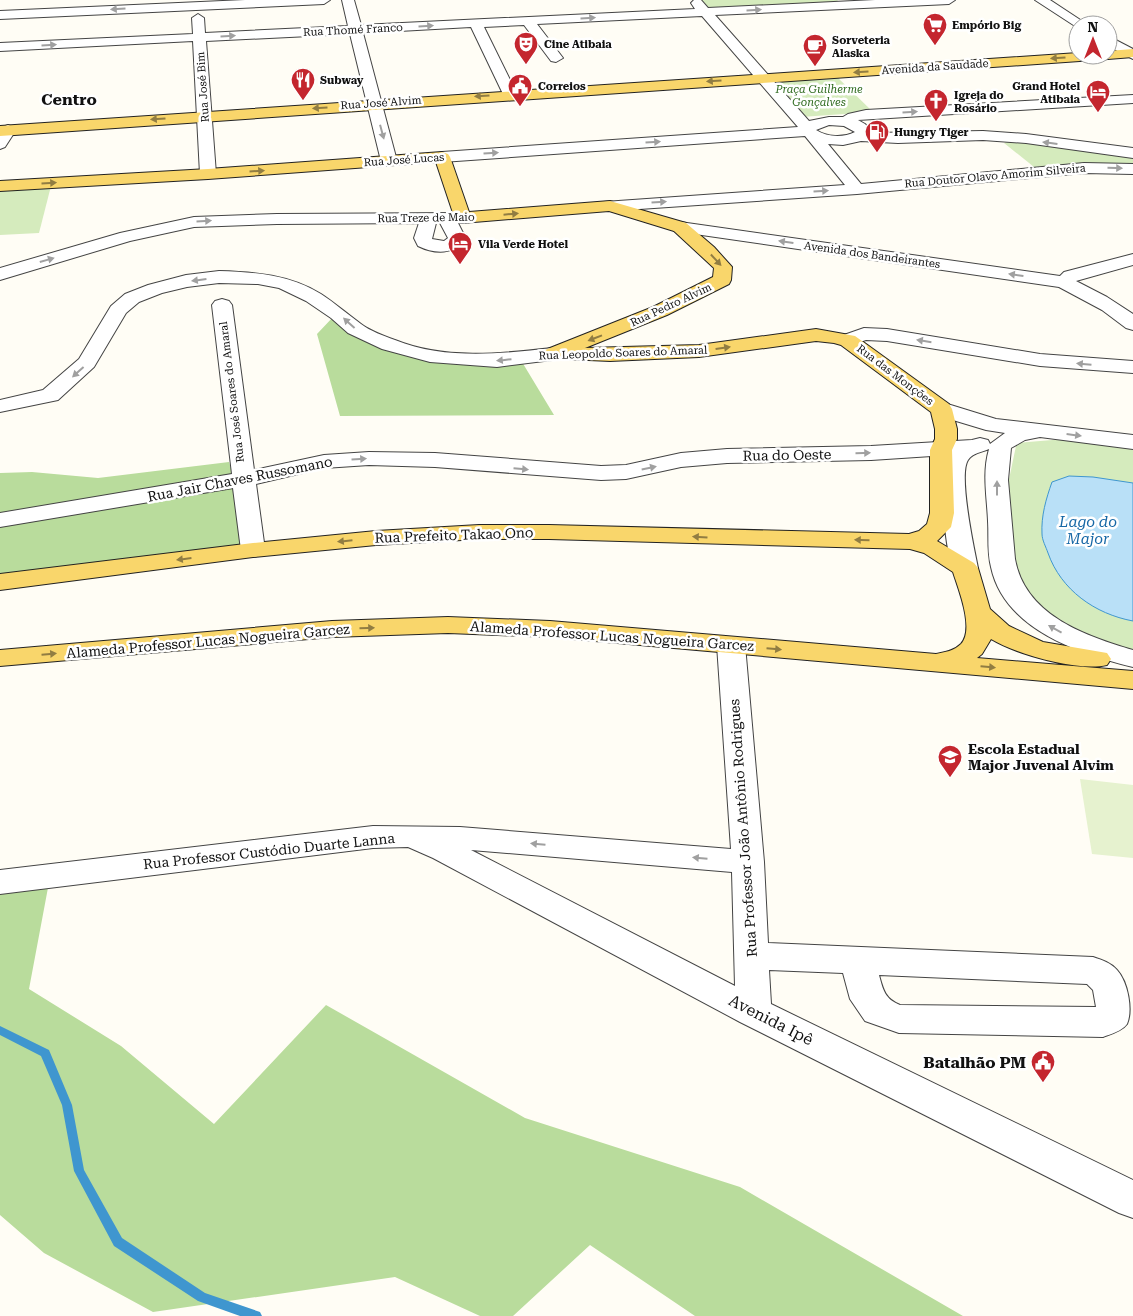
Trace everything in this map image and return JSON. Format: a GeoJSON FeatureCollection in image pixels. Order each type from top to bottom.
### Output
{"type":"FeatureCollection","features":[{"type":"Feature","properties":{"kind":"main road","name":"Avenida da Saudade"},"geometry":{"type":"LineString","coordinates":[[1118,55],[1132,54]]}},
{"type":"Feature","properties":{"kind":"main road","name":"Avenida da Saudade"},"geometry":{"type":"LineString","coordinates":[[763,78],[1068,58]]}},
{"type":"Feature","properties":{"kind":"main road","name":"Rua José Alvim"},"geometry":{"type":"LineString","coordinates":[[4,130],[763,78]]}},
{"type":"Feature","properties":{"kind":"main road","name":"Rua José Lucas"},"geometry":{"type":"LineString","coordinates":[[0,186],[208,174],[442,157]]}},
{"type":"Feature","properties":{"kind":"main road"},"geometry":{"type":"LineString","coordinates":[[442,157],[455,218]]}},
{"type":"Feature","properties":{"kind":"main road","name":"Rua Treze de Maio"},"geometry":{"type":"LineString","coordinates":[[455,218],[610,206]]}},
{"type":"Feature","properties":{"kind":"main road","name":"Avenida dos Bandeirantes"},"geometry":{"type":"LineString","coordinates":[[610,206],[680,227]]}},
{"type":"Feature","properties":{"kind":"main road","name":"Rua Pedro Alvim"},"geometry":{"type":"LineString","coordinates":[[552,354],[630,324],[701,292],[722,280],[723,267],[680,227]]}},
{"type":"Feature","properties":{"kind":"main road","name":"Rua Leopoldo Soares do Amaral"},"geometry":{"type":"LineString","coordinates":[[552,354],[610,355],[699,351],[816,335],[848,340]]}},
{"type":"Feature","properties":{"kind":"main road","name":"Rua das Monções"},"geometry":{"type":"LineString","coordinates":[[848,340],[941,409]]}},
{"type":"Feature","properties":{"kind":"main road"},"geometry":{"type":"LineString","coordinates":[[911,542],[928,536],[939,527],[942,513],[941,450],[946,439],[946,429],[941,409]]}},
{"type":"Feature","properties":{"kind":"main road","name":"Rua Prefeito Takao Ono"},"geometry":{"type":"LineString","coordinates":[[0,582],[253,550],[376,538],[479,532],[549,532],[911,542]]}},
{"type":"Feature","properties":{"kind":"main road"},"geometry":{"type":"LineString","coordinates":[[911,542],[933,548],[965,568],[979,613],[980,631],[976,644],[962,656],[937,663]]}},
{"type":"Feature","properties":{"kind":"main road"},"geometry":{"type":"LineString","coordinates":[[979,613],[998,632],[1021,644],[1052,653],[1133,664]]}},
{"type":"Feature","properties":{"kind":"main road","name":"Alameda Professor Lucas Nogueira Garcez"},"geometry":{"type":"LineString","coordinates":[[0,658],[332,629],[448,625],[550,629],[1133,680]]}},
{"type":"Feature","properties":{"kind":"street"},"geometry":{"type":"LineString","coordinates":[[0,47],[22,0]]}},
{"type":"Feature","properties":{"kind":"street"},"geometry":{"type":"LineString","coordinates":[[0,15],[11,24],[197,3],[324,0]]}},
{"type":"Feature","properties":{"kind":"street"},"geometry":{"type":"LineString","coordinates":[[348,0],[389,161]]}},
{"type":"Feature","properties":{"kind":"street"},"geometry":{"type":"LineString","coordinates":[[694,0],[809,131],[857,189]]}},
{"type":"Feature","properties":{"kind":"street","name":"Rua Thomé Franco"},"geometry":{"type":"LineString","coordinates":[[0,47],[476,24],[843,3],[949,0]]}},
{"type":"Feature","properties":{"kind":"street"},"geometry":{"type":"LineString","coordinates":[[1041,0],[1068,16]]}},
{"type":"Feature","properties":{"kind":"street","name":"Rua José Bim"},"geometry":{"type":"LineString","coordinates":[[197,3],[208,174]]}},
{"type":"Feature","properties":{"kind":"street"},"geometry":{"type":"LineString","coordinates":[[528,21],[556,58]]}},
{"type":"Feature","properties":{"kind":"street"},"geometry":{"type":"LineString","coordinates":[[476,24],[510,94]]}},
{"type":"Feature","properties":{"kind":"street"},"geometry":{"type":"LineString","coordinates":[[1118,46],[1132,54]]}},
{"type":"Feature","properties":{"kind":"street"},"geometry":{"type":"LineString","coordinates":[[846,122],[853,117],[866,114],[1133,99]]}},
{"type":"Feature","properties":{"kind":"street"},"geometry":{"type":"LineString","coordinates":[[809,131],[809,126],[820,122],[846,122],[860,127],[863,133],[830,144],[827,152]]}},
{"type":"Feature","properties":{"kind":"street"},"geometry":{"type":"LineString","coordinates":[[0,144],[4,130]]}},
{"type":"Feature","properties":{"kind":"street"},"geometry":{"type":"LineString","coordinates":[[809,131],[826,139],[989,136],[1133,152]]}},
{"type":"Feature","properties":{"kind":"street","name":"Rua José Lucas"},"geometry":{"type":"LineString","coordinates":[[442,157],[809,131]]}},
{"type":"Feature","properties":{"kind":"street","name":"Rua Doutor Olavo Amorim Silveira"},"geometry":{"type":"LineString","coordinates":[[857,189],[1084,168],[1133,169]]}},
{"type":"Feature","properties":{"kind":"street","name":"Rua Treze de Maio"},"geometry":{"type":"LineString","coordinates":[[610,206],[857,189]]}},
{"type":"Feature","properties":{"kind":"street"},"geometry":{"type":"LineString","coordinates":[[429,219],[423,238],[424,242],[437,247],[451,244],[456,238],[455,218]]}},
{"type":"Feature","properties":{"kind":"street","name":"Rua Treze de Maio"},"geometry":{"type":"LineString","coordinates":[[0,274],[126,237],[194,222],[277,219],[455,218]]}},
{"type":"Feature","properties":{"kind":"street","name":"Avenida dos Bandeirantes"},"geometry":{"type":"LineString","coordinates":[[680,227],[1064,282]]}},
{"type":"Feature","properties":{"kind":"street"},"geometry":{"type":"LineString","coordinates":[[1133,259],[1071,276],[1064,282],[1123,315],[1133,324]]}},
{"type":"Feature","properties":{"kind":"street","name":"Rua Leopoldo Soares do Amaral"},"geometry":{"type":"LineString","coordinates":[[0,406],[50,395],[87,363],[118,310],[132,298],[163,287],[219,277],[258,278],[285,284],[314,297],[355,329],[389,345],[430,356],[497,361],[552,354]]}},
{"type":"Feature","properties":{"kind":"street","name":"Rua José Soares do Amaral"},"geometry":{"type":"LineString","coordinates":[[222,305],[253,550]]}},
{"type":"Feature","properties":{"kind":"street","name":"Rua Leopoldo Soares do Amaral"},"geometry":{"type":"LineString","coordinates":[[848,340],[864,334],[887,335],[1040,360],[1130,365]]}},
{"type":"Feature","properties":{"kind":"street"},"geometry":{"type":"LineString","coordinates":[[941,409],[1029,433],[1133,442]]}},
{"type":"Feature","properties":{"kind":"street"},"geometry":{"type":"LineString","coordinates":[[965,568],[953,482],[954,465],[959,455],[974,447],[992,440],[1029,433]]}},
{"type":"Feature","properties":{"kind":"street"},"geometry":{"type":"LineString","coordinates":[[1029,433],[1001,444],[998,456],[997,498],[1004,571],[1009,582],[1023,605],[1044,623],[1073,639],[1133,659]]}},
{"type":"Feature","properties":{"kind":"street","name":"Rua do Oeste"},"geometry":{"type":"LineString","coordinates":[[601,473],[626,472],[682,460],[727,456],[941,450],[974,447]]}},
{"type":"Feature","properties":{"kind":"street","name":"Rua Jair Chaves Russomano"},"geometry":{"type":"LineString","coordinates":[[0,520],[85,508],[243,480],[294,466],[384,457],[601,473]]}},
{"type":"Feature","properties":{"kind":"street","name":"Rua Professor João Antônio Rodrigues"},"geometry":{"type":"LineString","coordinates":[[731,645],[748,862],[753,1012]]}},
{"type":"Feature","properties":{"kind":"street","name":"Avenida Ipê"},"geometry":{"type":"LineString","coordinates":[[411,836],[444,850],[753,1012],[1133,1200]]}},
{"type":"Feature","properties":{"kind":"street","name":"Rua Professor Custódio Duarte Lanna"},"geometry":{"type":"LineString","coordinates":[[0,882],[373,837],[460,838],[748,862]]}},
{"type":"Feature","properties":{"kind":"street"},"geometry":{"type":"LineString","coordinates":[[752,956],[857,960],[1093,970],[1105,977],[1112,989],[1114,1015],[1103,1022],[899,1019],[878,1011],[868,999],[857,960]]}},
{"type":"Feature","properties":{"kind":"green space"},"geometry":{"type":"Polygon","coordinates":[[[699,0],[837,0],[841,3],[709,11],[699,0]]]}},
{"type":"Feature","properties":{"kind":"green space","name":"Praça Guilherme Gonçalves"},"geometry":{"type":"Polygon","coordinates":[[[835,75],[873,112],[801,117],[768,79],[835,75]]]}},
{"type":"Feature","properties":{"kind":"green space"},"geometry":{"type":"Polygon","coordinates":[[[1011,141],[1133,156],[1133,165],[1034,167],[1004,143],[1011,141]]]}},
{"type":"Feature","properties":{"kind":"green space"},"geometry":{"type":"Polygon","coordinates":[[[51,186],[39,233],[0,235],[0,190],[51,186]]]}},
{"type":"Feature","properties":{"kind":"green space"},"geometry":{"type":"Polygon","coordinates":[[[334,316],[383,348],[522,362],[554,415],[340,416],[317,334],[334,316]]]}},
{"type":"Feature","properties":{"kind":"green space"},"geometry":{"type":"Polygon","coordinates":[[[1089,437],[1133,443],[1133,655],[1050,621],[1008,576],[1004,503],[1016,446],[1004,444],[1089,437]]]}},
{"type":"Feature","properties":{"kind":"green space"},"geometry":{"type":"Polygon","coordinates":[[[229,462],[236,484],[247,549],[0,578],[0,473],[32,472],[98,478],[229,462]]]}},
{"type":"Feature","properties":{"kind":"green space"},"geometry":{"type":"Polygon","coordinates":[[[1080,779],[1133,785],[1133,858],[1092,854],[1080,779]]]}},
{"type":"Feature","properties":{"kind":"green space"},"geometry":{"type":"Polygon","coordinates":[[[50,877],[29,989],[121,1046],[214,1124],[326,1005],[525,1118],[740,1187],[963,1316],[695,1316],[590,1245],[513,1316],[480,1316],[395,1277],[153,1312],[44,1253],[0,1215],[0,883],[50,877]]]}},
{"type":"Feature","properties":{"kind":"water","name":"Lago do Major"},"geometry":{"type":"Polygon","coordinates":[[[1069,476],[1093,477],[1133,483],[1133,621],[1106,613],[1081,598],[1061,578],[1048,553],[1043,539],[1042,527],[1046,501],[1052,482],[1069,476]]]}},
{"type":"Feature","properties":{"kind":"waterway"},"geometry":{"type":"LineString","coordinates":[[0,1030],[45,1053],[67,1105],[79,1171],[118,1242],[202,1297],[256,1316]]}},
{"type":"Feature","properties":{"kind":"place","name":"Empório Big"},"geometry":{"type":"Point","coordinates":[935,46]}},
{"type":"Feature","properties":{"kind":"place","name":"Cine Atibaia"},"geometry":{"type":"Point","coordinates":[526,65]}},
{"type":"Feature","properties":{"kind":"place","name":"Sorveteria Alaska"},"geometry":{"type":"Point","coordinates":[815,67]}},
{"type":"Feature","properties":{"kind":"place","name":"Subway"},"geometry":{"type":"Point","coordinates":[303,101]}},
{"type":"Feature","properties":{"kind":"place","name":"Correios"},"geometry":{"type":"Point","coordinates":[520,107]}},
{"type":"Feature","properties":{"kind":"place","name":"Grand Hotel Atibaia"},"geometry":{"type":"Point","coordinates":[1098,113]}},
{"type":"Feature","properties":{"kind":"place","name":"Igreja do Rosário"},"geometry":{"type":"Point","coordinates":[936,122]}},
{"type":"Feature","properties":{"kind":"place","name":"Hungry Tiger"},"geometry":{"type":"Point","coordinates":[877,153]}},
{"type":"Feature","properties":{"kind":"place","name":"Vila Verde Hotel"},"geometry":{"type":"Point","coordinates":[460,265]}},
{"type":"Feature","properties":{"kind":"place","name":"Escola Estadual Major Juvenal Alvim"},"geometry":{"type":"Point","coordinates":[950,778]}},
{"type":"Feature","properties":{"kind":"place","name":"Batalhão PM"},"geometry":{"type":"Point","coordinates":[1043,1083]}},
{"type":"Feature","properties":{"kind":"district","name":"Centro"},"geometry":{"type":"Point","coordinates":[69,99]}}]}
